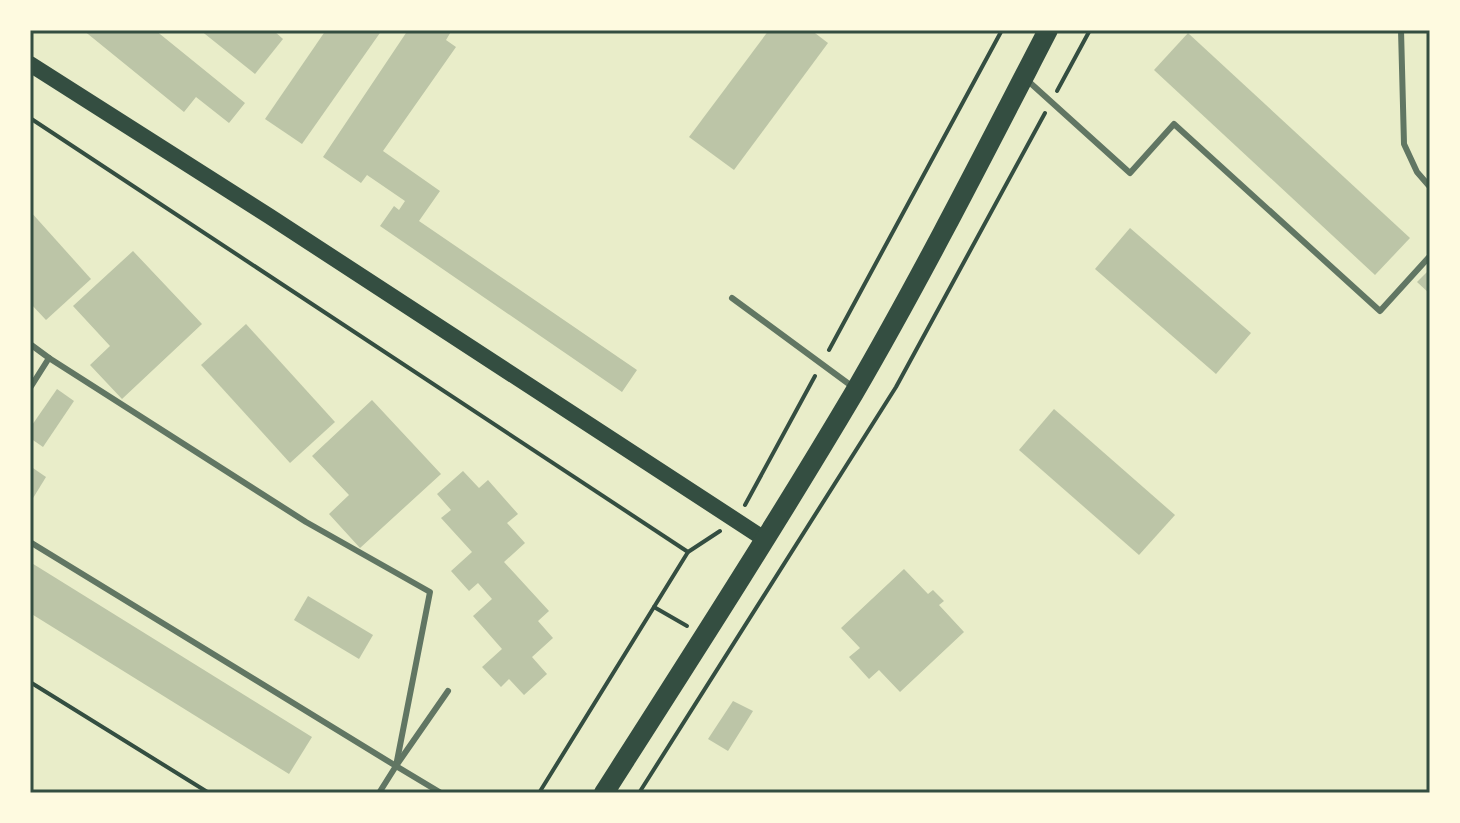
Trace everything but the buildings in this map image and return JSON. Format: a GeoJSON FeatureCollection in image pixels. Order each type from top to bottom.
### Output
{"type":"FeatureCollection","features":[{"type":"Feature","properties":{"kind":"main road"},"geometry":{"type":"LineString","coordinates":[[604,793],[766,540],[855,389],[935,247],[1048,30]]}},
{"type":"Feature","properties":{"kind":"main road"},"geometry":{"type":"LineString","coordinates":[[30,64],[282,224],[766,540]]}},
{"type":"Feature","properties":{"kind":"lane"},"geometry":{"type":"LineString","coordinates":[[1401,30],[1404,144],[1417,172],[1430,187]]}},
{"type":"Feature","properties":{"kind":"lane"},"geometry":{"type":"LineString","coordinates":[[1024,77],[1130,173],[1174,124],[1380,311],[1430,256]]}},
{"type":"Feature","properties":{"kind":"lane"},"geometry":{"type":"LineString","coordinates":[[732,298],[855,389]]}},
{"type":"Feature","properties":{"kind":"lane"},"geometry":{"type":"LineString","coordinates":[[30,344],[306,522],[430,592],[396,766]]}},
{"type":"Feature","properties":{"kind":"lane"},"geometry":{"type":"LineString","coordinates":[[30,388],[49,358]]}},
{"type":"Feature","properties":{"kind":"lane"},"geometry":{"type":"LineString","coordinates":[[30,542],[441,793]]}},
{"type":"Feature","properties":{"kind":"lane"},"geometry":{"type":"LineString","coordinates":[[379,793],[448,691]]}},
{"type":"Feature","properties":{"kind":"path"},"geometry":{"type":"LineString","coordinates":[[539,793],[688,552],[736,520],[1002,30]]}},
{"type":"Feature","properties":{"kind":"path"},"geometry":{"type":"LineString","coordinates":[[639,793],[896,387],[1090,30]]}},
{"type":"Feature","properties":{"kind":"path"},"geometry":{"type":"LineString","coordinates":[[30,118],[688,552]]}},
{"type":"Feature","properties":{"kind":"path"},"geometry":{"type":"LineString","coordinates":[[30,682],[201,791],[209,793]]}}]}
